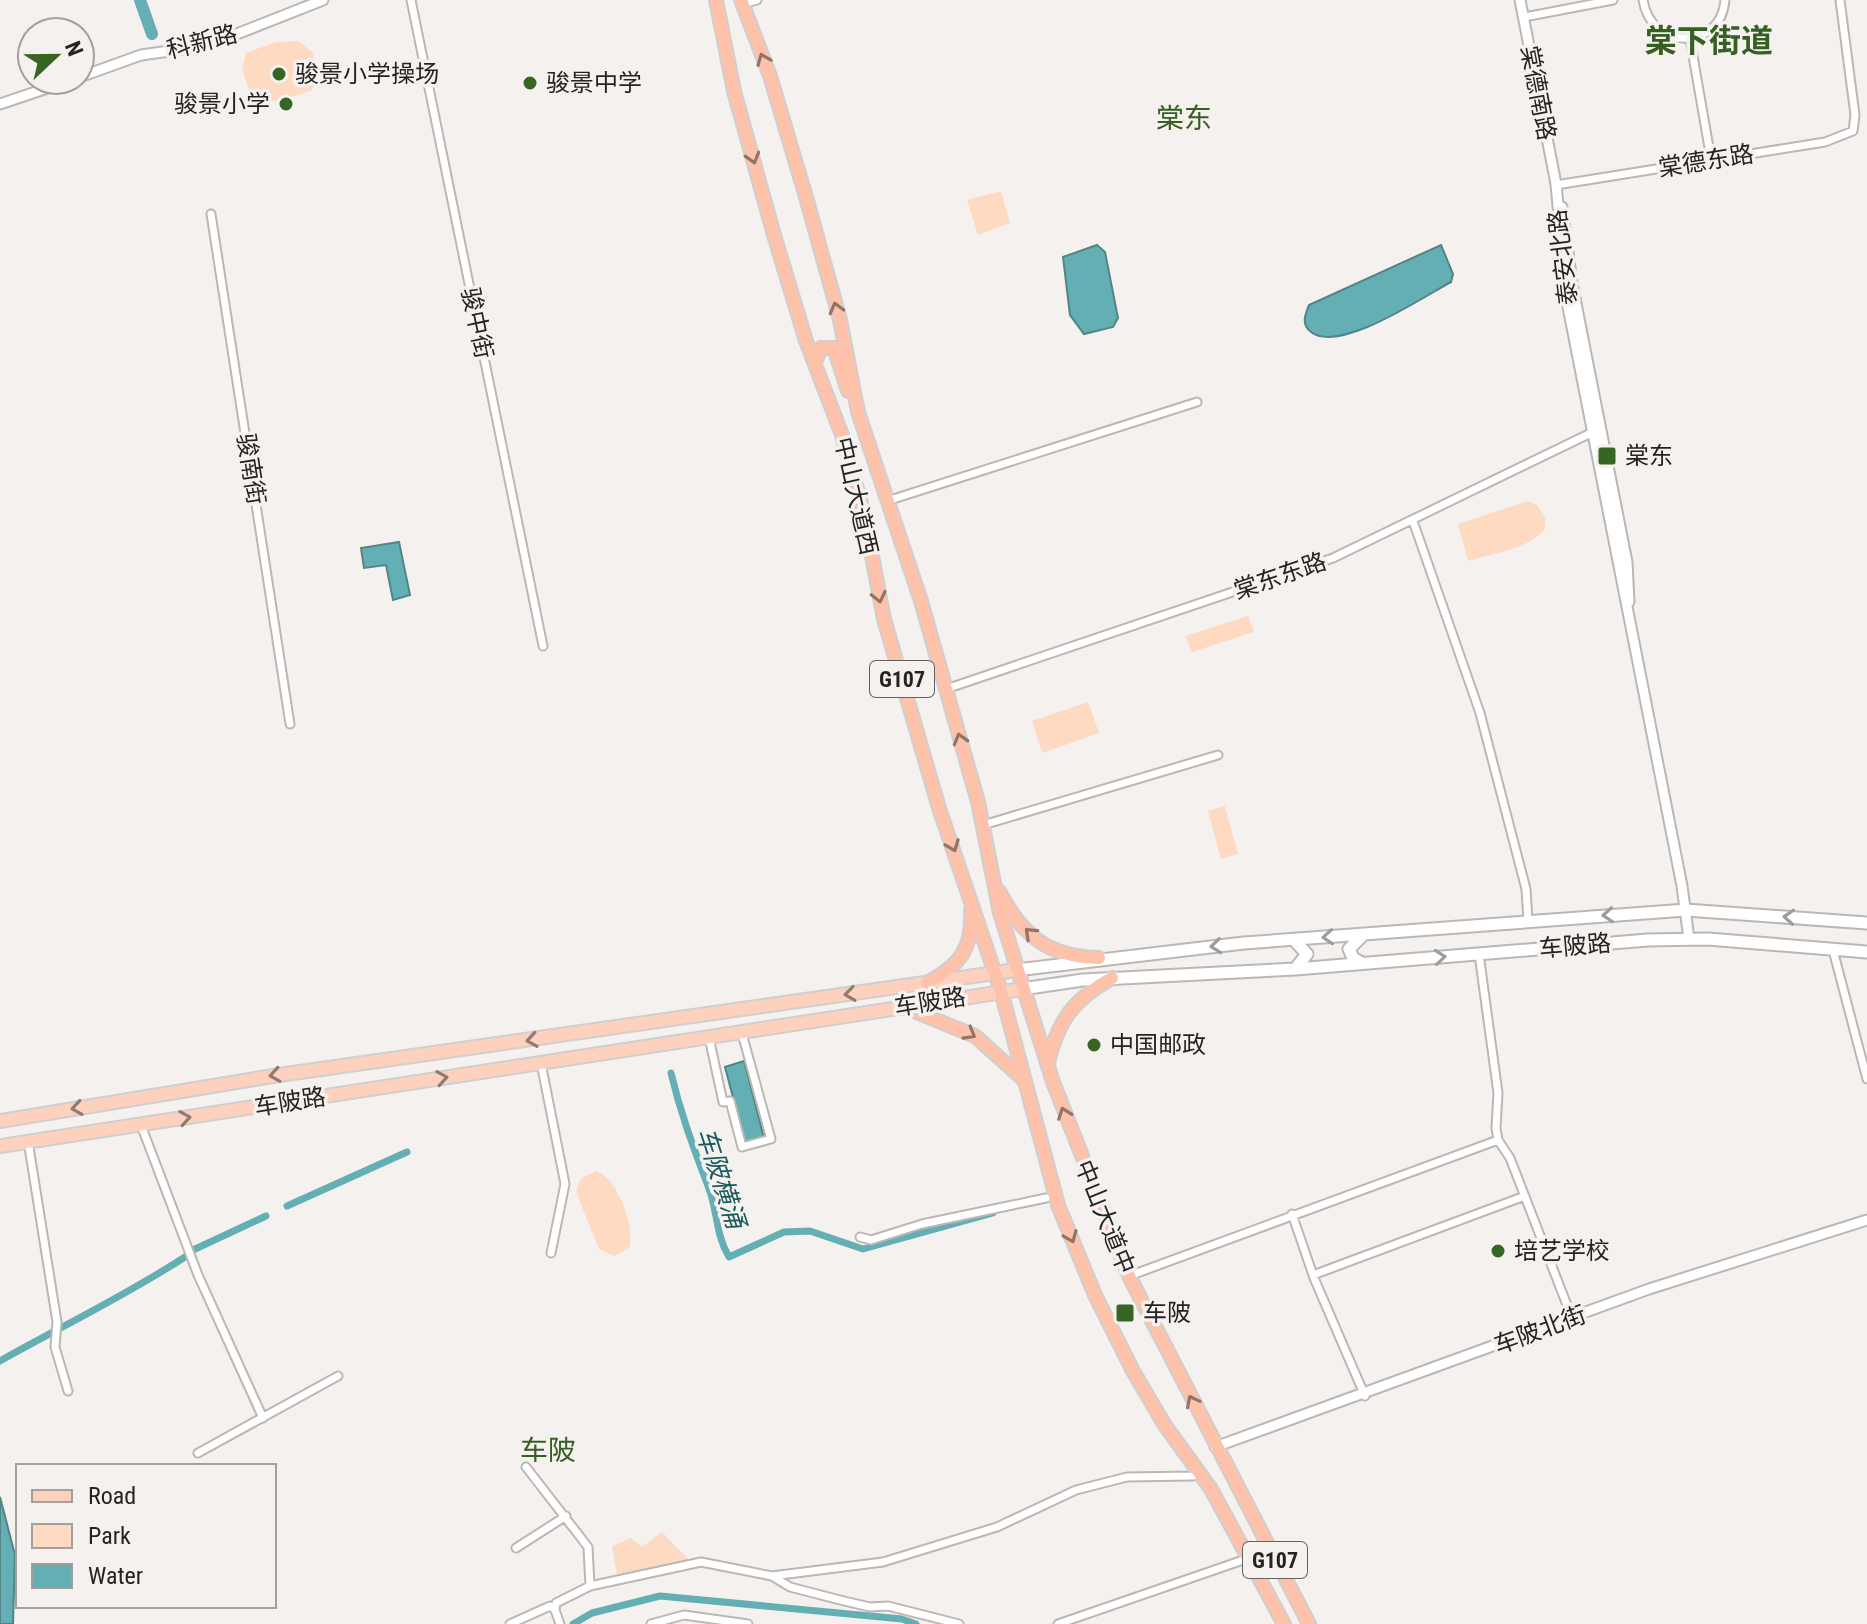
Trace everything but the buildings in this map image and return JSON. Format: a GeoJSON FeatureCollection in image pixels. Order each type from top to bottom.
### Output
{"type":"FeatureCollection","features":[{"type":"Feature","properties":{"kind":"highway","name":"中山大道西"},"geometry":{"type":"LineString","coordinates":[[716,0],[734,91],[815,362],[851,466],[878,596],[939,808],[969,887],[1001,991]]}},
{"type":"Feature","properties":{"kind":"highway","name":"中山大道西"},"geometry":{"type":"LineString","coordinates":[[741,2],[770,76],[840,320],[858,412],[885,501],[915,583],[946,689],[983,825],[1016,970]]}},
{"type":"Feature","properties":{"kind":"highway"},"geometry":{"type":"LineString","coordinates":[[815,362],[821,348],[834,348],[858,412]]}},
{"type":"Feature","properties":{"kind":"highway"},"geometry":{"type":"LineString","coordinates":[[991,869],[1004,901],[1038,941],[1064,956],[1099,958]]}},
{"type":"Feature","properties":{"kind":"highway"},"geometry":{"type":"LineString","coordinates":[[927,983],[956,965],[966,951],[971,922],[969,887]]}},
{"type":"Feature","properties":{"kind":"highway"},"geometry":{"type":"LineString","coordinates":[[985,940],[999,943],[1006,935]]}},
{"type":"Feature","properties":{"kind":"highway","name":"中山大道中"},"geometry":{"type":"LineString","coordinates":[[1016,970],[1048,1066],[1129,1276],[1309,1624]]}},
{"type":"Feature","properties":{"kind":"highway"},"geometry":{"type":"LineString","coordinates":[[1048,1066],[1064,1015],[1087,992],[1112,978]]}},
{"type":"Feature","properties":{"kind":"highway","name":"中山大道中"},"geometry":{"type":"LineString","coordinates":[[1001,991],[1058,1205],[1095,1295],[1159,1417],[1201,1472],[1284,1624]]}},
{"type":"Feature","properties":{"kind":"highway"},"geometry":{"type":"LineString","coordinates":[[902,1006],[975,1036],[1025,1082]]}},
{"type":"Feature","properties":{"kind":"highway"},"geometry":{"type":"LineString","coordinates":[[1011,1028],[1023,1020],[1035,1027]]}},
{"type":"Feature","properties":{"kind":"main road","name":"车陂路"},"geometry":{"type":"LineString","coordinates":[[0,1121],[279,1075],[1099,958],[1686,910],[1867,923]]}},
{"type":"Feature","properties":{"kind":"main road"},"geometry":{"type":"LineString","coordinates":[[1362,935],[1349,949],[1353,958],[1362,963]]}},
{"type":"Feature","properties":{"kind":"main road","name":"车陂路"},"geometry":{"type":"LineString","coordinates":[[3,1147],[902,1006],[1112,978],[1296,969],[1689,939],[1867,952]]}},
{"type":"Feature","properties":{"kind":"main road"},"geometry":{"type":"LineString","coordinates":[[1294,940],[1307,954],[1296,969]]}},
{"type":"Feature","properties":{"kind":"main road"},"geometry":{"type":"LineString","coordinates":[[657,1021],[649,1034],[660,1045]]}},
{"type":"Feature","properties":{"kind":"main road"},"geometry":{"type":"LineString","coordinates":[[609,1028],[620,1039],[612,1052]]}},
{"type":"Feature","properties":{"kind":"main road"},"geometry":{"type":"LineString","coordinates":[[0,1113],[21,1118],[19,1131],[28,1141]]}},
{"type":"Feature","properties":{"kind":"street","name":"科新路"},"geometry":{"type":"LineString","coordinates":[[96,71],[132,57],[224,39],[323,0]]}},
{"type":"Feature","properties":{"kind":"street","name":"骏中街"},"geometry":{"type":"LineString","coordinates":[[411,0],[543,646]]}},
{"type":"Feature","properties":{"kind":"street"},"geometry":{"type":"LineString","coordinates":[[741,2],[757,0]]}},
{"type":"Feature","properties":{"kind":"street","name":"棠德南路"},"geometry":{"type":"LineString","coordinates":[[1520,0],[1556,185]]}},
{"type":"Feature","properties":{"kind":"street"},"geometry":{"type":"LineString","coordinates":[[1524,17],[1613,0]]}},
{"type":"Feature","properties":{"kind":"street"},"geometry":{"type":"LineString","coordinates":[[1643,0],[1648,20],[1658,30],[1674,38],[1690,39],[1702,35],[1717,22],[1725,0]]}},
{"type":"Feature","properties":{"kind":"street","name":"棠德东路"},"geometry":{"type":"LineString","coordinates":[[1556,185],[1825,142],[1853,131],[1853,100],[1840,0]]}},
{"type":"Feature","properties":{"kind":"street"},"geometry":{"type":"LineString","coordinates":[[1690,39],[1711,159]]}},
{"type":"Feature","properties":{"kind":"street"},"geometry":{"type":"LineString","coordinates":[[0,104],[24,96]]}},
{"type":"Feature","properties":{"kind":"street","name":"泰安北路"},"geometry":{"type":"LineString","coordinates":[[1556,185],[1564,283],[1596,430],[1629,629],[1686,910],[1689,939]]}},
{"type":"Feature","properties":{"kind":"street","name":"骏南街"},"geometry":{"type":"LineString","coordinates":[[211,214],[290,724]]}},
{"type":"Feature","properties":{"kind":"street"},"geometry":{"type":"LineString","coordinates":[[885,501],[1197,402]]}},
{"type":"Feature","properties":{"kind":"street","name":"棠东东路"},"geometry":{"type":"LineString","coordinates":[[946,689],[1333,558],[1596,430]]}},
{"type":"Feature","properties":{"kind":"street"},"geometry":{"type":"LineString","coordinates":[[1413,521],[1480,713],[1526,889],[1528,921]]}},
{"type":"Feature","properties":{"kind":"street"},"geometry":{"type":"LineString","coordinates":[[983,825],[1218,755]]}},
{"type":"Feature","properties":{"kind":"street"},"geometry":{"type":"LineString","coordinates":[[1833,950],[1867,1079]]}},
{"type":"Feature","properties":{"kind":"street"},"geometry":{"type":"LineString","coordinates":[[1479,954],[1498,1093],[1498,1140],[1510,1158],[1572,1318]]}},
{"type":"Feature","properties":{"kind":"street"},"geometry":{"type":"LineString","coordinates":[[710,1042],[723,1102],[730,1101],[742,1147],[771,1139],[743,1037]]}},
{"type":"Feature","properties":{"kind":"street"},"geometry":{"type":"LineString","coordinates":[[541,1063],[565,1184],[551,1253]]}},
{"type":"Feature","properties":{"kind":"street"},"geometry":{"type":"LineString","coordinates":[[141,1125],[198,1275],[263,1418]]}},
{"type":"Feature","properties":{"kind":"street"},"geometry":{"type":"LineString","coordinates":[[1129,1276],[1498,1140]]}},
{"type":"Feature","properties":{"kind":"street"},"geometry":{"type":"LineString","coordinates":[[28,1141],[57,1322],[55,1347],[68,1391]]}},
{"type":"Feature","properties":{"kind":"street"},"geometry":{"type":"LineString","coordinates":[[1313,1275],[1525,1196]]}},
{"type":"Feature","properties":{"kind":"street"},"geometry":{"type":"LineString","coordinates":[[860,1237],[871,1240],[922,1224],[1046,1198]]}},
{"type":"Feature","properties":{"kind":"street"},"geometry":{"type":"LineString","coordinates":[[1292,1214],[1313,1275],[1365,1396]]}},
{"type":"Feature","properties":{"kind":"street","name":"车陂北街"},"geometry":{"type":"LineString","coordinates":[[1215,1447],[1365,1396],[1572,1318],[1867,1220]]}},
{"type":"Feature","properties":{"kind":"street"},"geometry":{"type":"LineString","coordinates":[[198,1453],[338,1376]]}},
{"type":"Feature","properties":{"kind":"street"},"geometry":{"type":"LineString","coordinates":[[526,1467],[588,1547],[590,1586]]}},
{"type":"Feature","properties":{"kind":"street"},"geometry":{"type":"LineString","coordinates":[[560,1624],[556,1603],[590,1586],[701,1562],[772,1576],[883,1562],[997,1527],[1076,1490],[1127,1477],[1193,1476],[1201,1472]]}},
{"type":"Feature","properties":{"kind":"street"},"geometry":{"type":"LineString","coordinates":[[516,1548],[566,1516]]}},
{"type":"Feature","properties":{"kind":"street"},"geometry":{"type":"LineString","coordinates":[[1058,1624],[1249,1557]]}},
{"type":"Feature","properties":{"kind":"street"},"geometry":{"type":"LineString","coordinates":[[772,1576],[790,1587],[844,1601],[870,1607],[888,1606],[959,1624]]}},
{"type":"Feature","properties":{"kind":"street"},"geometry":{"type":"LineString","coordinates":[[510,1624],[550,1606],[555,1610]]}},
{"type":"Feature","properties":{"kind":"street"},"geometry":{"type":"LineString","coordinates":[[651,1624],[684,1615],[748,1624]]}},
{"type":"Feature","properties":{"kind":"green space","name":"骏景小学操场"},"geometry":{"type":"Polygon","coordinates":[[[298,41],[313,53],[316,78],[312,90],[275,101],[252,99],[242,69],[246,53],[276,42],[298,41]]]}},
{"type":"Feature","properties":{"kind":"green space"},"geometry":{"type":"Polygon","coordinates":[[[1001,191],[1010,223],[978,235],[967,200],[1001,191]]]}},
{"type":"Feature","properties":{"kind":"green space"},"geometry":{"type":"Polygon","coordinates":[[[1528,501],[1537,505],[1545,518],[1545,529],[1538,536],[1520,546],[1468,561],[1458,524],[1528,501]]]}},
{"type":"Feature","properties":{"kind":"green space"},"geometry":{"type":"Polygon","coordinates":[[[1248,616],[1254,632],[1192,652],[1185,636],[1248,616]]]}},
{"type":"Feature","properties":{"kind":"green space"},"geometry":{"type":"Polygon","coordinates":[[[1088,702],[1099,733],[1042,753],[1032,721],[1088,702]]]}},
{"type":"Feature","properties":{"kind":"green space"},"geometry":{"type":"Polygon","coordinates":[[[1225,806],[1238,854],[1221,859],[1208,811],[1225,806]]]}},
{"type":"Feature","properties":{"kind":"green space"},"geometry":{"type":"Polygon","coordinates":[[[596,1171],[611,1182],[618,1193],[630,1229],[629,1248],[614,1256],[599,1249],[576,1192],[581,1178],[596,1171]]]}},
{"type":"Feature","properties":{"kind":"green space"},"geometry":{"type":"Polygon","coordinates":[[[662,1532],[689,1560],[617,1574],[612,1546],[631,1538],[642,1547],[662,1532]]]}},
{"type":"Feature","properties":{"kind":"water"},"geometry":{"type":"Polygon","coordinates":[[[1097,245],[1105,252],[1118,318],[1113,327],[1084,334],[1070,315],[1063,257],[1097,245]]]}},
{"type":"Feature","properties":{"kind":"water"},"geometry":{"type":"Polygon","coordinates":[[[1441,245],[1453,274],[1451,282],[1381,321],[1341,336],[1324,337],[1311,332],[1306,326],[1305,316],[1309,305],[1441,245]]]}},
{"type":"Feature","properties":{"kind":"water"},"geometry":{"type":"Polygon","coordinates":[[[399,542],[410,595],[393,600],[386,565],[364,568],[361,548],[399,542]]]}},
{"type":"Feature","properties":{"kind":"water"},"geometry":{"type":"Polygon","coordinates":[[[744,1061],[764,1138],[745,1143],[725,1067],[744,1061]]]}},
{"type":"Feature","properties":{"kind":"water"},"geometry":{"type":"Polygon","coordinates":[[[0,1497],[15,1555],[13,1624],[0,1624],[0,1497]]]}},
{"type":"Feature","properties":{"kind":"waterway"},"geometry":{"type":"LineString","coordinates":[[140,0],[152,34]]}},
{"type":"Feature","properties":{"kind":"waterway","name":"车陂横涌"},"geometry":{"type":"LineString","coordinates":[[671,1073],[711,1195],[721,1240],[729,1257],[784,1232],[810,1231],[863,1249],[993,1213]]}},
{"type":"Feature","properties":{"kind":"waterway","name":"车陂横涌"},"geometry":{"type":"LineString","coordinates":[[287,1206],[407,1152]]}},
{"type":"Feature","properties":{"kind":"waterway","name":"车陂横涌"},"geometry":{"type":"LineString","coordinates":[[193,1250],[266,1216]]}},
{"type":"Feature","properties":{"kind":"waterway","name":"车陂横涌"},"geometry":{"type":"LineString","coordinates":[[0,1361],[185,1257]]}},
{"type":"Feature","properties":{"kind":"waterway"},"geometry":{"type":"LineString","coordinates":[[573,1624],[592,1613],[660,1596],[902,1619],[916,1624]]}},
{"type":"Feature","properties":{"kind":"place","name":"骏景小学操场"},"geometry":{"type":"Point","coordinates":[279,74]}},
{"type":"Feature","properties":{"kind":"place","name":"骏景中学"},"geometry":{"type":"Point","coordinates":[530,83]}},
{"type":"Feature","properties":{"kind":"place","name":"骏景小学"},"geometry":{"type":"Point","coordinates":[286,104]}},
{"type":"Feature","properties":{"kind":"place","name":"棠东"},"geometry":{"type":"Point","coordinates":[1607,456]}},
{"type":"Feature","properties":{"kind":"place","name":"中国邮政"},"geometry":{"type":"Point","coordinates":[1094,1045]}},
{"type":"Feature","properties":{"kind":"place","name":"培艺学校"},"geometry":{"type":"Point","coordinates":[1498,1251]}},
{"type":"Feature","properties":{"kind":"place","name":"车陂"},"geometry":{"type":"Point","coordinates":[1125,1313]}},
{"type":"Feature","properties":{"kind":"district","name":"棠下街道"},"geometry":{"type":"Point","coordinates":[1709,41]}},
{"type":"Feature","properties":{"kind":"district","name":"棠东"},"geometry":{"type":"Point","coordinates":[1184,118]}},
{"type":"Feature","properties":{"kind":"district","name":"车陂"},"geometry":{"type":"Point","coordinates":[548,1450]}}]}
